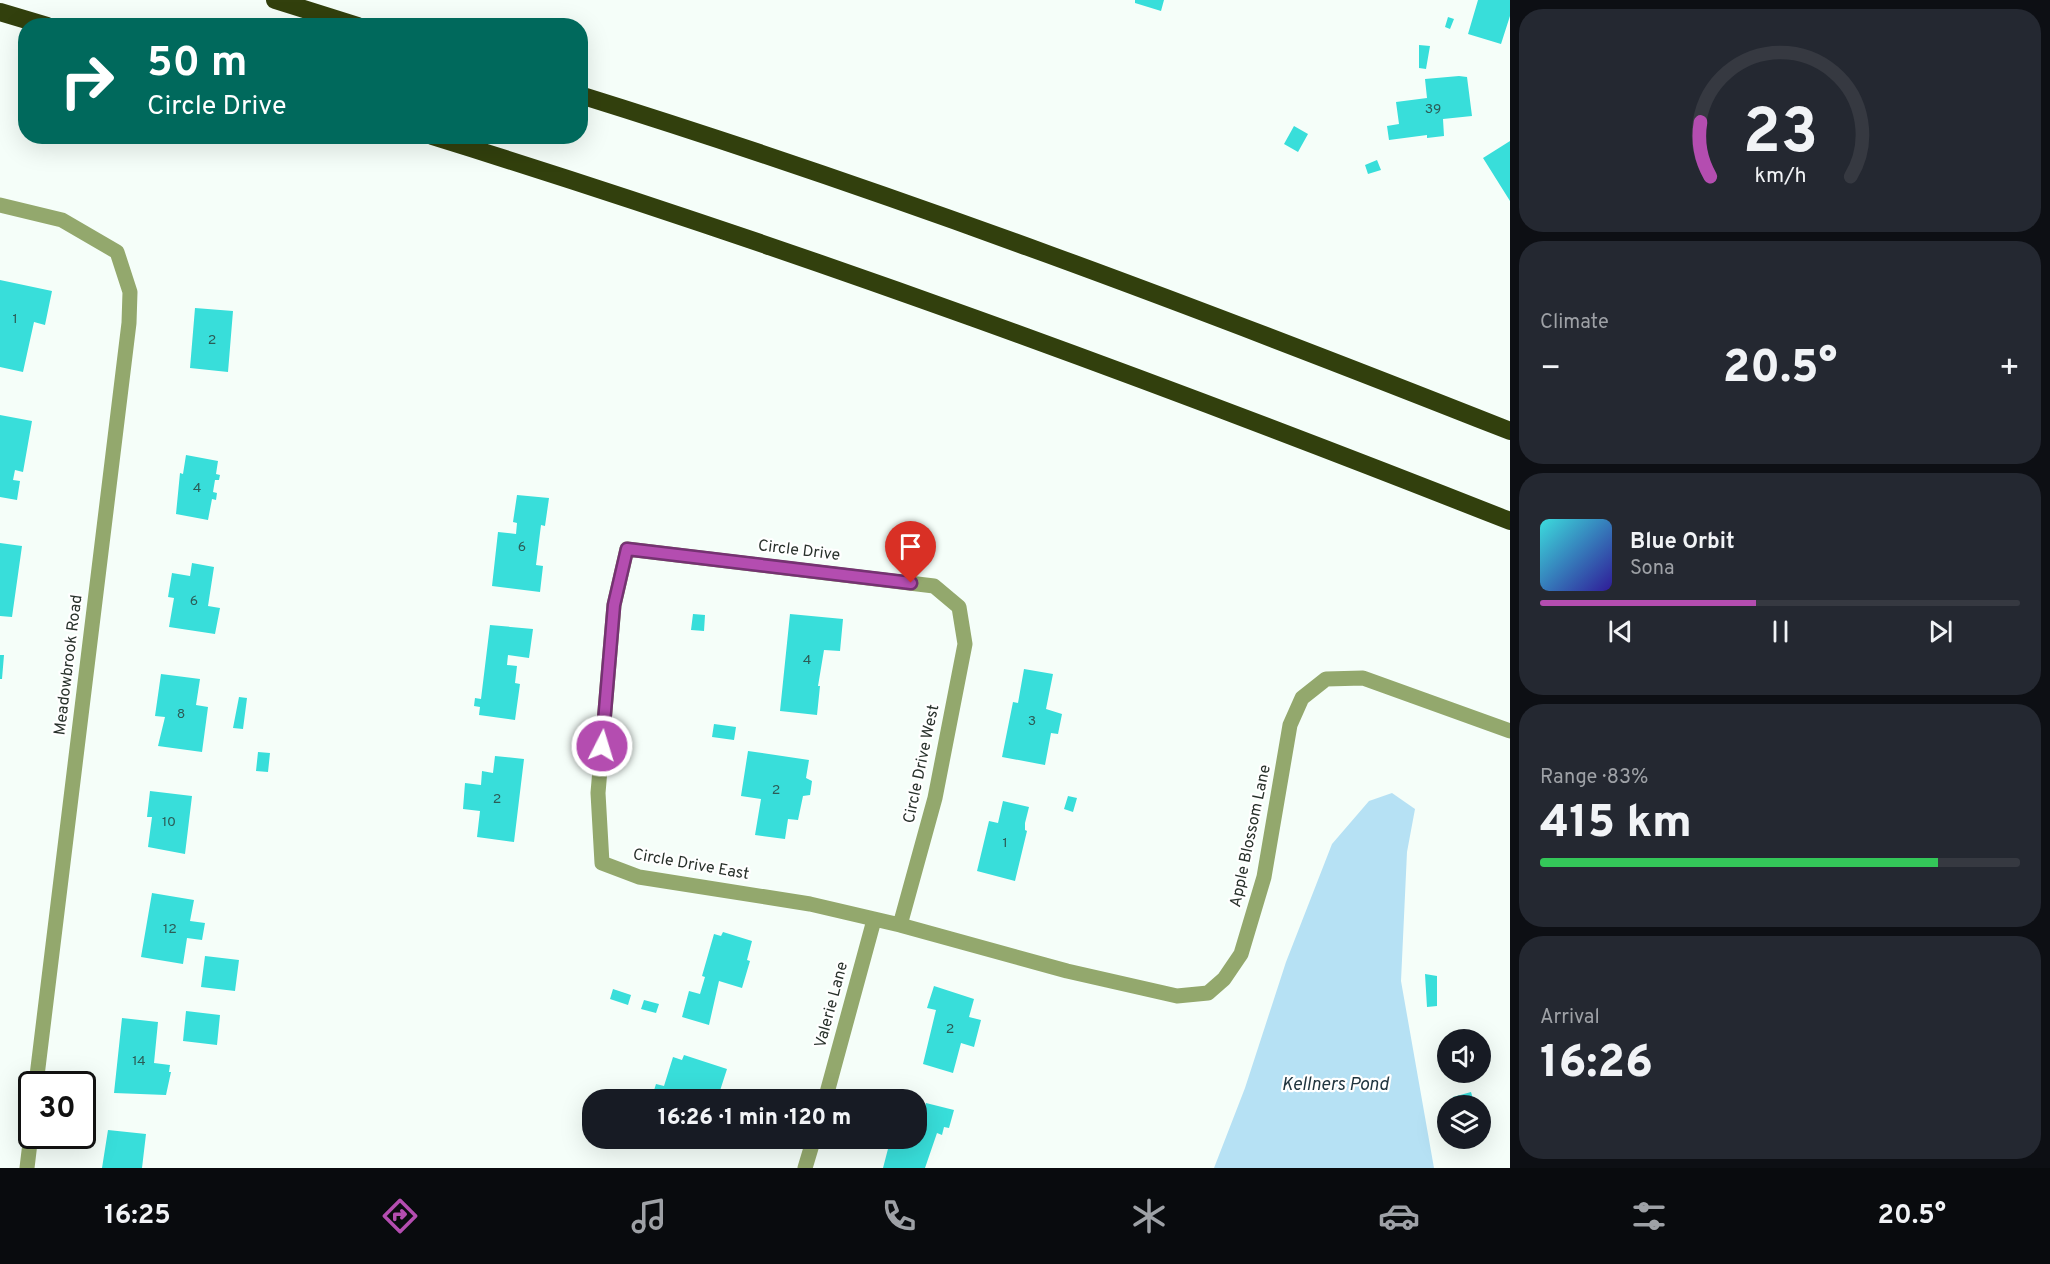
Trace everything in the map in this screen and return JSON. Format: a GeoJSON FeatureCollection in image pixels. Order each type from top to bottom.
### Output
{"type":"FeatureCollection","features":[{"type":"Feature","properties":{"kind":"highway"},"geometry":{"type":"LineString","coordinates":[[275,0],[332,18]]}},
{"type":"Feature","properties":{"kind":"highway"},"geometry":{"type":"LineString","coordinates":[[0,12],[20,18]]}},
{"type":"Feature","properties":{"kind":"highway"},"geometry":{"type":"LineString","coordinates":[[588,98],[873,192],[1024,246],[1286,343],[1510,431]]}},
{"type":"Feature","properties":{"kind":"highway"},"geometry":{"type":"LineString","coordinates":[[457,144],[856,274],[1126,372],[1510,521]]}},
{"type":"Feature","properties":{"kind":"street","name":"Meadowbrook Road"},"geometry":{"type":"LineString","coordinates":[[0,205],[62,220],[117,252],[130,292],[129,323],[38,1071]]}},
{"type":"Feature","properties":{"kind":"street","name":"Circle Drive"},"geometry":{"type":"LineString","coordinates":[[627,549],[934,586],[959,607]]}},
{"type":"Feature","properties":{"kind":"street","name":"Circle Drive East"},"geometry":{"type":"LineString","coordinates":[[627,549],[614,605],[598,793],[602,863],[639,877],[810,904],[874,920]]}},
{"type":"Feature","properties":{"kind":"street","name":"Circle Drive West"},"geometry":{"type":"LineString","coordinates":[[900,925],[935,798],[965,644],[959,607]]}},
{"type":"Feature","properties":{"kind":"street","name":"Apple Blossom Lane"},"geometry":{"type":"LineString","coordinates":[[874,920],[900,925],[1067,971],[1177,996],[1208,993],[1224,979],[1242,954],[1264,877],[1290,725],[1302,698],[1326,679],[1363,678],[1510,731]]}},
{"type":"Feature","properties":{"kind":"street","name":"Valerie Lane"},"geometry":{"type":"LineString","coordinates":[[828,1089],[874,920]]}},
{"type":"Feature","properties":{"kind":"street"},"geometry":{"type":"LineString","coordinates":[[27,1168],[29,1149]]}},
{"type":"Feature","properties":{"kind":"street"},"geometry":{"type":"LineString","coordinates":[[805,1168],[811,1149]]}},
{"type":"Feature","properties":{"kind":"water","name":"Kellners Pond"},"geometry":{"type":"Polygon","coordinates":[[[1392,793],[1415,809],[1407,852],[1401,981],[1434,1168],[1214,1168],[1245,1088],[1286,962],[1332,844],[1369,801],[1392,793]]]}},
{"type":"Feature","properties":{"kind":"building"},"geometry":{"type":"Polygon","coordinates":[[[1135,0],[1164,0],[1161,11],[1135,3],[1135,0]]]}},
{"type":"Feature","properties":{"kind":"building"},"geometry":{"type":"Polygon","coordinates":[[[1478,0],[1510,0],[1510,16],[1501,44],[1468,34],[1478,0]]]}},
{"type":"Feature","properties":{"kind":"building"},"geometry":{"type":"Polygon","coordinates":[[[1448,17],[1454,19],[1450,29],[1445,27],[1448,17]]]}},
{"type":"Feature","properties":{"kind":"building"},"geometry":{"type":"Polygon","coordinates":[[[1419,45],[1430,46],[1426,69],[1419,68],[1419,45]]]}},
{"type":"Feature","properties":{"kind":"building"},"geometry":{"type":"Polygon","coordinates":[[[1467,77],[1472,116],[1443,119],[1444,136],[1427,138],[1427,135],[1389,140],[1387,126],[1399,124],[1396,102],[1427,98],[1425,79],[1467,77]]]}},
{"type":"Feature","properties":{"kind":"building"},"geometry":{"type":"Polygon","coordinates":[[[1294,126],[1308,134],[1298,152],[1284,144],[1294,126]]]}},
{"type":"Feature","properties":{"kind":"building"},"geometry":{"type":"Polygon","coordinates":[[[1510,141],[1510,201],[1483,158],[1510,141]]]}},
{"type":"Feature","properties":{"kind":"building"},"geometry":{"type":"Polygon","coordinates":[[[1377,160],[1381,170],[1368,174],[1365,165],[1377,160]]]}},
{"type":"Feature","properties":{"kind":"building"},"geometry":{"type":"Polygon","coordinates":[[[0,280],[52,291],[45,325],[34,322],[23,372],[0,367],[0,280]]]}},
{"type":"Feature","properties":{"kind":"building"},"geometry":{"type":"Polygon","coordinates":[[[195,308],[233,311],[228,372],[190,368],[195,308]]]}},
{"type":"Feature","properties":{"kind":"building"},"geometry":{"type":"Polygon","coordinates":[[[0,415],[32,421],[23,472],[15,470],[13,480],[20,481],[17,500],[0,497],[0,415]]]}},
{"type":"Feature","properties":{"kind":"building"},"geometry":{"type":"Polygon","coordinates":[[[186,455],[218,461],[216,474],[220,475],[219,480],[215,480],[213,492],[217,493],[216,500],[212,499],[208,520],[176,514],[180,473],[183,474],[186,455]]]}},
{"type":"Feature","properties":{"kind":"building"},"geometry":{"type":"Polygon","coordinates":[[[517,495],[549,498],[545,526],[541,525],[536,565],[543,566],[540,592],[492,586],[498,532],[516,534],[517,523],[513,522],[517,495]]]}},
{"type":"Feature","properties":{"kind":"building"},"geometry":{"type":"Polygon","coordinates":[[[0,543],[22,546],[12,617],[0,616],[0,543]]]}},
{"type":"Feature","properties":{"kind":"building"},"geometry":{"type":"Polygon","coordinates":[[[192,563],[214,567],[208,606],[220,608],[215,634],[169,627],[174,598],[168,597],[172,573],[190,576],[192,563]]]}},
{"type":"Feature","properties":{"kind":"building"},"geometry":{"type":"Polygon","coordinates":[[[693,614],[705,615],[704,631],[691,630],[693,614]]]}},
{"type":"Feature","properties":{"kind":"building"},"geometry":{"type":"Polygon","coordinates":[[[790,614],[843,619],[840,651],[824,650],[818,686],[820,686],[817,715],[780,711],[790,614]]]}},
{"type":"Feature","properties":{"kind":"building"},"geometry":{"type":"Polygon","coordinates":[[[490,625],[533,629],[529,658],[508,655],[507,665],[517,666],[515,683],[520,684],[515,720],[479,715],[480,707],[474,706],[475,698],[481,699],[490,625]]]}},
{"type":"Feature","properties":{"kind":"building"},"geometry":{"type":"Polygon","coordinates":[[[0,655],[4,655],[2,679],[0,679],[0,655]]]}},
{"type":"Feature","properties":{"kind":"building"},"geometry":{"type":"Polygon","coordinates":[[[1024,669],[1053,674],[1046,709],[1062,714],[1058,734],[1051,733],[1045,765],[1002,757],[1013,702],[1018,703],[1024,669]]]}},
{"type":"Feature","properties":{"kind":"building"},"geometry":{"type":"Polygon","coordinates":[[[161,674],[200,679],[196,705],[208,707],[202,752],[158,746],[165,717],[155,716],[161,674]]]}},
{"type":"Feature","properties":{"kind":"building"},"geometry":{"type":"Polygon","coordinates":[[[239,697],[247,698],[243,729],[233,728],[239,697]]]}},
{"type":"Feature","properties":{"kind":"building"},"geometry":{"type":"Polygon","coordinates":[[[714,724],[736,727],[734,740],[712,737],[714,724]]]}},
{"type":"Feature","properties":{"kind":"building"},"geometry":{"type":"Polygon","coordinates":[[[748,751],[809,760],[806,778],[812,781],[810,795],[803,796],[798,820],[788,819],[785,839],[755,835],[761,799],[741,796],[748,751]]]}},
{"type":"Feature","properties":{"kind":"building"},"geometry":{"type":"Polygon","coordinates":[[[258,752],[270,753],[268,772],[256,771],[258,752]]]}},
{"type":"Feature","properties":{"kind":"building"},"geometry":{"type":"Polygon","coordinates":[[[495,756],[524,759],[514,842],[477,837],[480,811],[463,809],[465,783],[481,785],[482,771],[493,773],[495,756]]]}},
{"type":"Feature","properties":{"kind":"building"},"geometry":{"type":"Polygon","coordinates":[[[150,791],[192,796],[185,854],[148,847],[152,817],[147,817],[150,791]]]}},
{"type":"Feature","properties":{"kind":"building"},"geometry":{"type":"Polygon","coordinates":[[[1068,796],[1077,798],[1073,812],[1064,809],[1068,796]]]}},
{"type":"Feature","properties":{"kind":"building"},"geometry":{"type":"Polygon","coordinates":[[[1003,801],[1029,807],[1025,823],[1027,831],[1015,881],[977,871],[989,821],[998,823],[1003,801]]]}},
{"type":"Feature","properties":{"kind":"building"},"geometry":{"type":"Polygon","coordinates":[[[152,893],[194,900],[190,921],[205,923],[202,940],[187,938],[183,964],[141,957],[152,893]]]}},
{"type":"Feature","properties":{"kind":"building"},"geometry":{"type":"Polygon","coordinates":[[[723,932],[752,941],[747,960],[750,961],[742,988],[719,981],[709,1025],[682,1017],[689,991],[700,994],[705,977],[702,976],[714,934],[721,936],[723,932]]]}},
{"type":"Feature","properties":{"kind":"building"},"geometry":{"type":"Polygon","coordinates":[[[205,956],[239,960],[235,991],[201,987],[205,956]]]}},
{"type":"Feature","properties":{"kind":"building"},"geometry":{"type":"Polygon","coordinates":[[[1425,974],[1437,976],[1437,1006],[1427,1007],[1425,974]]]}},
{"type":"Feature","properties":{"kind":"building"},"geometry":{"type":"Polygon","coordinates":[[[934,986],[974,999],[969,1017],[981,1020],[974,1047],[961,1043],[953,1073],[923,1064],[936,1010],[927,1008],[934,986]]]}},
{"type":"Feature","properties":{"kind":"building"},"geometry":{"type":"Polygon","coordinates":[[[613,989],[631,995],[628,1005],[610,999],[613,989]]]}},
{"type":"Feature","properties":{"kind":"building"},"geometry":{"type":"Polygon","coordinates":[[[644,1000],[659,1004],[656,1013],[641,1009],[644,1000]]]}},
{"type":"Feature","properties":{"kind":"building"},"geometry":{"type":"Polygon","coordinates":[[[186,1011],[220,1015],[217,1045],[183,1041],[186,1011]]]}},
{"type":"Feature","properties":{"kind":"building"},"geometry":{"type":"Polygon","coordinates":[[[122,1018],[158,1022],[154,1063],[170,1065],[169,1072],[171,1072],[166,1095],[114,1093],[122,1018]]]}},
{"type":"Feature","properties":{"kind":"building"},"geometry":{"type":"Polygon","coordinates":[[[684,1055],[727,1069],[721,1089],[654,1089],[656,1084],[664,1086],[673,1057],[682,1060],[684,1055]]]}},
{"type":"Feature","properties":{"kind":"building"},"geometry":{"type":"Polygon","coordinates":[[[927,1103],[954,1110],[949,1128],[944,1127],[942,1135],[937,1133],[925,1168],[883,1168],[888,1149],[927,1149],[927,1103]]]}},
{"type":"Feature","properties":{"kind":"building"},"geometry":{"type":"Polygon","coordinates":[[[108,1130],[146,1134],[142,1168],[102,1168],[108,1130]]]}},
{"type":"Feature","properties":{"kind":"route"},"geometry":{"type":"LineString","coordinates":[[602,746],[614,605],[627,549],[911,583]]}}]}
